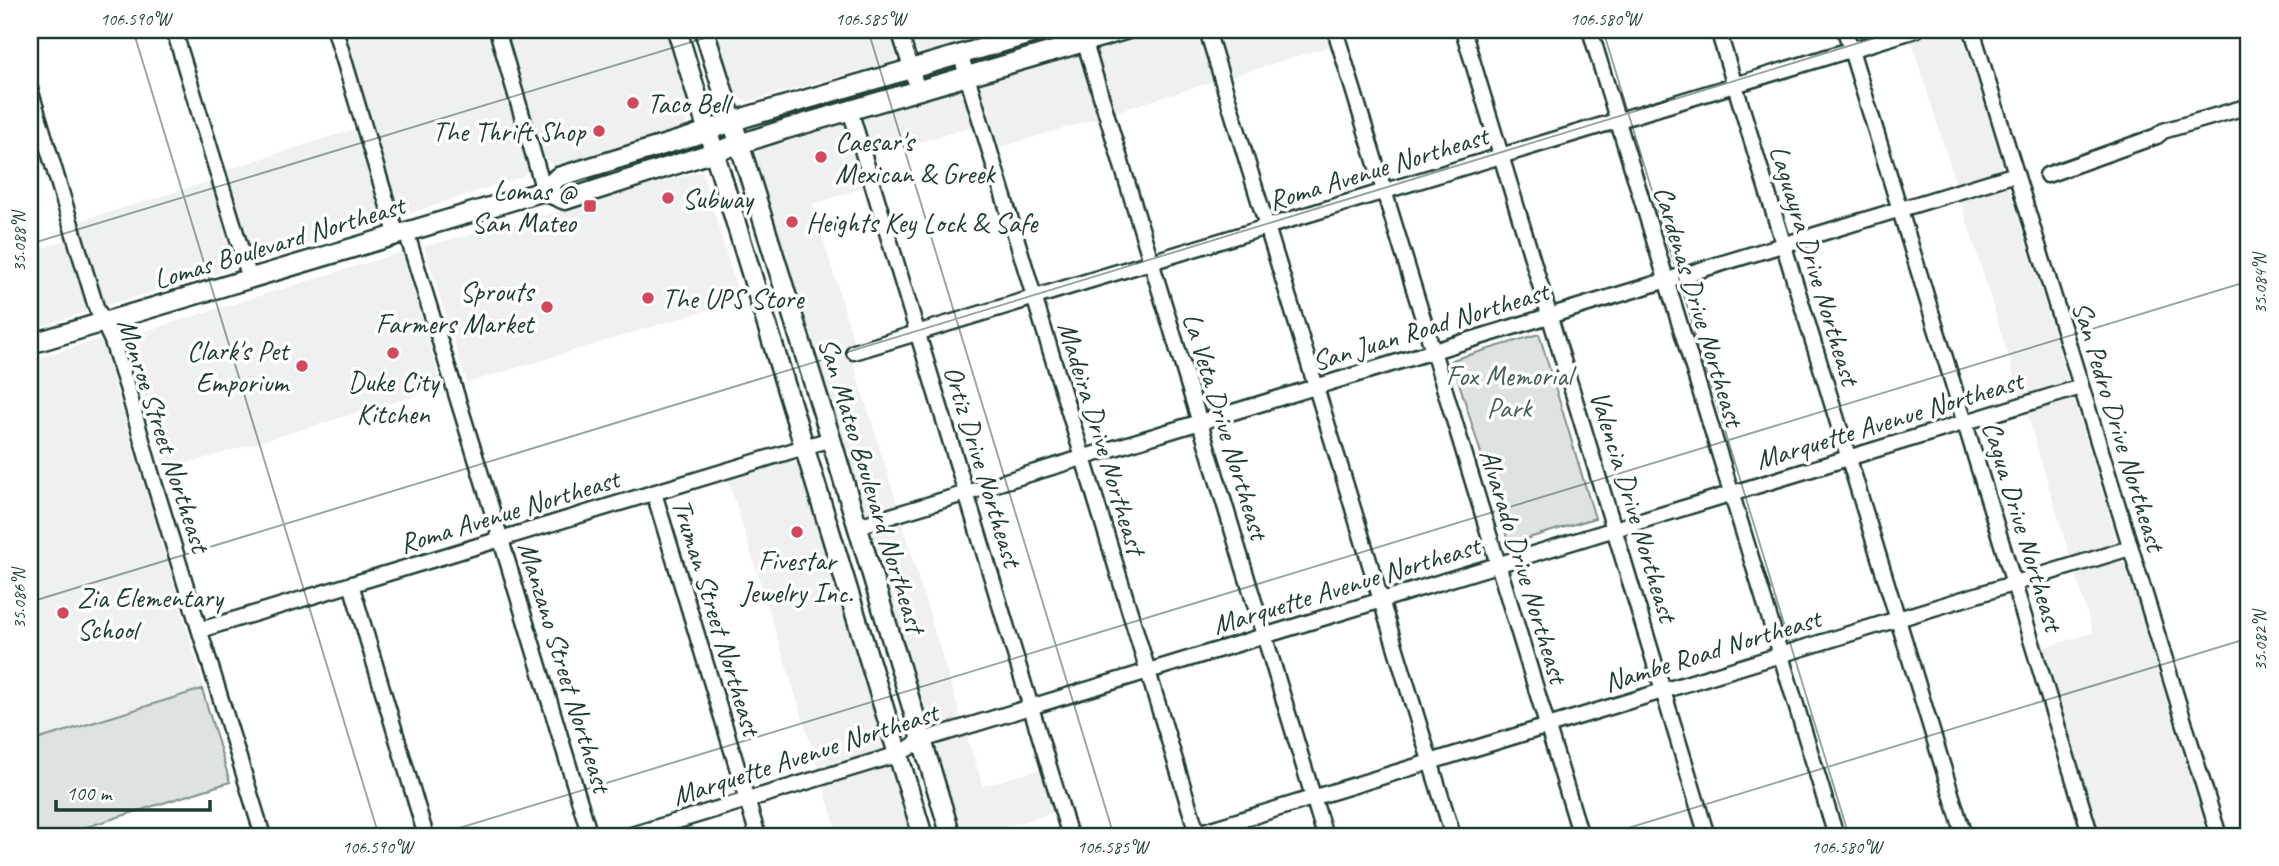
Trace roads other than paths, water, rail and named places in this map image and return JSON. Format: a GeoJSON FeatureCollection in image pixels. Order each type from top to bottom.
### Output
{"type":"FeatureCollection","features":[{"type":"Feature","properties":{"kind":"main road","name":"San Mateo Boulevard Northeast"},"geometry":{"type":"LineString","coordinates":[[677,30],[923,836]]}},
{"type":"Feature","properties":{"kind":"main road","name":"San Mateo Boulevard Northeast"},"geometry":{"type":"LineString","coordinates":[[704,30],[951,836]]}},
{"type":"Feature","properties":{"kind":"main road","name":"Lomas Boulevard Northeast"},"geometry":{"type":"LineString","coordinates":[[30,344],[544,191],[558,177],[731,122],[1044,30]]}},
{"type":"Feature","properties":{"kind":"main road","name":"Lomas Boulevard Northeast"},"geometry":{"type":"LineString","coordinates":[[544,191],[565,200],[967,75],[1082,36],[1118,31]]}},
{"type":"Feature","properties":{"kind":"street"},"geometry":{"type":"LineString","coordinates":[[174,30],[250,279]]}},
{"type":"Feature","properties":{"kind":"street","name":"Manzano Street Northeast"},"geometry":{"type":"LineString","coordinates":[[335,30],[501,539],[590,836]]}},
{"type":"Feature","properties":{"kind":"street"},"geometry":{"type":"LineString","coordinates":[[498,30],[544,191]]}},
{"type":"Feature","properties":{"kind":"street"},"geometry":{"type":"LineString","coordinates":[[899,30],[918,90]]}},
{"type":"Feature","properties":{"kind":"street"},"geometry":{"type":"LineString","coordinates":[[1207,30],[1453,836]]}},
{"type":"Feature","properties":{"kind":"street","name":"Alvarado Drive Northeast"},"geometry":{"type":"LineString","coordinates":[[1335,30],[1581,836]]}},
{"type":"Feature","properties":{"kind":"street","name":"Valencia Drive Northeast"},"geometry":{"type":"LineString","coordinates":[[1463,30],[1707,836]]}},
{"type":"Feature","properties":{"kind":"street","name":"Cardenas Drive Northeast"},"geometry":{"type":"LineString","coordinates":[[1590,30],[1836,836]]}},
{"type":"Feature","properties":{"kind":"street","name":"Laguayra Drive Northeast"},"geometry":{"type":"LineString","coordinates":[[1718,30],[1964,836]]}},
{"type":"Feature","properties":{"kind":"street","name":"Cagua Drive Northeast"},"geometry":{"type":"LineString","coordinates":[[1845,30],[2091,836]]}},
{"type":"Feature","properties":{"kind":"street","name":"Roma Avenue Northeast"},"geometry":{"type":"LineString","coordinates":[[854,352],[1916,30]]}},
{"type":"Feature","properties":{"kind":"street","name":"San Pedro Drive Northeast"},"geometry":{"type":"LineString","coordinates":[[1972,30],[2219,836]]}},
{"type":"Feature","properties":{"kind":"street","name":"La Veta Drive Northeast"},"geometry":{"type":"LineString","coordinates":[[1082,36],[1325,836]]}},
{"type":"Feature","properties":{"kind":"street","name":"Madeira Drive Northeast"},"geometry":{"type":"LineString","coordinates":[[960,53],[1195,835]]}},
{"type":"Feature","properties":{"kind":"street","name":"Monroe Street Northeast"},"geometry":{"type":"LineString","coordinates":[[30,89],[96,307],[112,341],[127,387],[263,836]]}},
{"type":"Feature","properties":{"kind":"street"},"geometry":{"type":"LineString","coordinates":[[2047,175],[2157,136],[2163,131],[2249,106]]}},
{"type":"Feature","properties":{"kind":"street","name":"Ortiz Drive Northeast"},"geometry":{"type":"LineString","coordinates":[[849,110],[1070,836]]}},
{"type":"Feature","properties":{"kind":"street","name":"San Juan Road Northeast"},"geometry":{"type":"LineString","coordinates":[[858,527],[2016,174]]}},
{"type":"Feature","properties":{"kind":"street","name":"Marquette Avenue Northeast"},"geometry":{"type":"LineString","coordinates":[[628,836],[899,754],[922,740],[2081,387]]}},
{"type":"Feature","properties":{"kind":"street","name":"Roma Avenue Northeast"},"geometry":{"type":"LineString","coordinates":[[200,630],[831,439]]}},
{"type":"Feature","properties":{"kind":"street","name":"Truman Street Northeast"},"geometry":{"type":"LineString","coordinates":[[653,493],[758,836]]}},
{"type":"Feature","properties":{"kind":"street","name":"Nambe Road Northeast"},"geometry":{"type":"LineString","coordinates":[[1195,835],[2130,548]]}},
{"type":"Feature","properties":{"kind":"street"},"geometry":{"type":"LineString","coordinates":[[351,584],[426,836]]}},
{"type":"Feature","properties":{"kind":"place","name":"Taco Bell"},"geometry":{"type":"Point","coordinates":[633,103]}},
{"type":"Feature","properties":{"kind":"place","name":"The Thrift Shop"},"geometry":{"type":"Point","coordinates":[599,131]}},
{"type":"Feature","properties":{"kind":"place","name":"Caesar's Mexican & Greek"},"geometry":{"type":"Point","coordinates":[821,157]}},
{"type":"Feature","properties":{"kind":"place","name":"Subway"},"geometry":{"type":"Point","coordinates":[668,198]}},
{"type":"Feature","properties":{"kind":"place","name":"Lomas @ San Mateo"},"geometry":{"type":"Point","coordinates":[590,206]}},
{"type":"Feature","properties":{"kind":"place","name":"Heights Key Lock & Safe"},"geometry":{"type":"Point","coordinates":[792,222]}},
{"type":"Feature","properties":{"kind":"place","name":"The UPS Store"},"geometry":{"type":"Point","coordinates":[648,298]}},
{"type":"Feature","properties":{"kind":"place","name":"Sprouts Farmers Market"},"geometry":{"type":"Point","coordinates":[547,307]}},
{"type":"Feature","properties":{"kind":"place","name":"Duke City Kitchen"},"geometry":{"type":"Point","coordinates":[393,353]}},
{"type":"Feature","properties":{"kind":"place","name":"Clark's Pet Emporium"},"geometry":{"type":"Point","coordinates":[302,366]}},
{"type":"Feature","properties":{"kind":"place","name":"Fivestar Jewelry Inc."},"geometry":{"type":"Point","coordinates":[797,532]}},
{"type":"Feature","properties":{"kind":"place","name":"Zia Elementary School"},"geometry":{"type":"Point","coordinates":[63,613]}},
{"type":"Feature","properties":{"kind":"park label","name":"Fox Memorial Park"},"geometry":{"type":"Point","coordinates":[1509,391]}}]}
